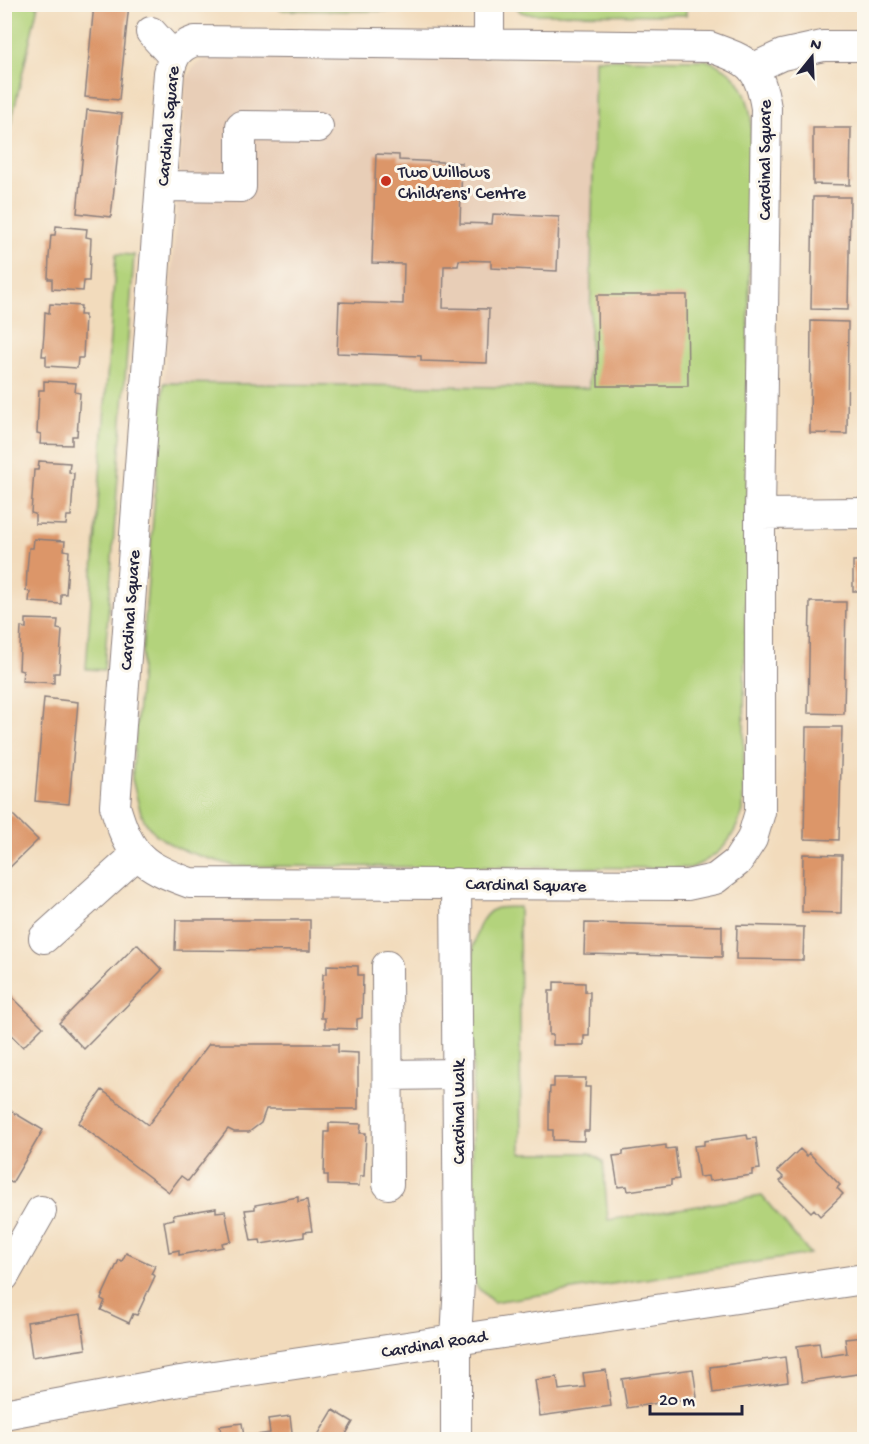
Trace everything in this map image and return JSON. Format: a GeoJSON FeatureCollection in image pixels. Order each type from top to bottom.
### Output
{"type":"FeatureCollection","features":[{"type":"Feature","properties":{"kind":"street"},"geometry":{"type":"LineString","coordinates":[[489,4],[489,45]]}},
{"type":"Feature","properties":{"kind":"street"},"geometry":{"type":"LineString","coordinates":[[151,32],[173,56]]}},
{"type":"Feature","properties":{"kind":"street","name":"Cardinal Square"},"geometry":{"type":"LineString","coordinates":[[195,41],[710,46],[735,56],[754,68],[762,85],[766,108],[760,514],[760,812],[752,839],[737,862],[715,879],[687,885],[190,884],[165,874],[136,855],[123,836],[115,806],[169,73],[173,56],[186,44],[195,41]]}},
{"type":"Feature","properties":{"kind":"street"},"geometry":{"type":"LineString","coordinates":[[754,68],[782,55],[824,45],[864,46]]}},
{"type":"Feature","properties":{"kind":"street"},"geometry":{"type":"LineString","coordinates":[[161,186],[241,187],[241,126],[318,126]]}},
{"type":"Feature","properties":{"kind":"street"},"geometry":{"type":"LineString","coordinates":[[760,514],[864,513]]}},
{"type":"Feature","properties":{"kind":"street"},"geometry":{"type":"LineString","coordinates":[[45,938],[136,855]]}},
{"type":"Feature","properties":{"kind":"street","name":"Cardinal Walk"},"geometry":{"type":"LineString","coordinates":[[456,883],[459,1282],[456,1340],[456,1440]]}},
{"type":"Feature","properties":{"kind":"street"},"geometry":{"type":"LineString","coordinates":[[387,966],[388,1185]]}},
{"type":"Feature","properties":{"kind":"street"},"geometry":{"type":"LineString","coordinates":[[388,1075],[458,1074]]}},
{"type":"Feature","properties":{"kind":"street"},"geometry":{"type":"LineString","coordinates":[[4,1276],[41,1211]]}},
{"type":"Feature","properties":{"kind":"street","name":"Cardinal Road"},"geometry":{"type":"LineString","coordinates":[[4,1414],[180,1381],[864,1279]]}},
{"type":"Feature","properties":{"kind":"shaded area","name":"Two Willows Childrens' Centre"},"geometry":{"type":"Polygon","coordinates":[[[218,56],[595,59],[589,388],[164,383],[186,80],[192,69],[201,61],[218,56]]]}},
{"type":"Feature","properties":{"kind":"green space"},"geometry":{"type":"Polygon","coordinates":[[[280,4],[447,4],[447,12],[280,10],[280,4]]]}},
{"type":"Feature","properties":{"kind":"green space"},"geometry":{"type":"Polygon","coordinates":[[[4,5],[38,5],[5,150],[4,5]]]}},
{"type":"Feature","properties":{"kind":"green space"},"geometry":{"type":"Polygon","coordinates":[[[514,5],[686,5],[686,15],[528,14],[521,12],[514,5]]]}},
{"type":"Feature","properties":{"kind":"green space"},"geometry":{"type":"Polygon","coordinates":[[[595,59],[706,60],[725,69],[738,81],[746,97],[751,117],[743,811],[730,839],[710,858],[691,868],[234,866],[172,845],[152,830],[144,820],[132,779],[164,383],[589,388],[595,59]]]}},
{"type":"Feature","properties":{"kind":"green space"},"geometry":{"type":"Polygon","coordinates":[[[116,254],[134,255],[104,670],[86,669],[116,254]]]}},
{"type":"Feature","properties":{"kind":"green space"},"geometry":{"type":"Polygon","coordinates":[[[519,907],[521,1153],[590,1153],[603,1161],[608,1220],[762,1196],[810,1254],[493,1302],[477,1287],[472,1277],[473,948],[479,926],[489,912],[500,908],[519,907]]]}},
{"type":"Feature","properties":{"kind":"building"},"geometry":{"type":"Polygon","coordinates":[[[94,4],[129,4],[119,100],[85,97],[94,4]]]}},
{"type":"Feature","properties":{"kind":"building"},"geometry":{"type":"Polygon","coordinates":[[[87,110],[122,114],[111,217],[77,213],[87,110]]]}},
{"type":"Feature","properties":{"kind":"building"},"geometry":{"type":"Polygon","coordinates":[[[813,128],[851,128],[850,185],[813,184],[813,128]]]}},
{"type":"Feature","properties":{"kind":"building"},"geometry":{"type":"Polygon","coordinates":[[[376,154],[399,155],[399,160],[462,163],[460,223],[492,224],[493,214],[559,217],[557,271],[491,268],[491,261],[459,260],[458,266],[444,266],[443,308],[489,309],[487,363],[421,361],[421,356],[337,353],[339,302],[403,304],[404,264],[372,263],[376,154]]]}},
{"type":"Feature","properties":{"kind":"building"},"geometry":{"type":"Polygon","coordinates":[[[813,197],[850,197],[848,310],[811,309],[813,197]]]}},
{"type":"Feature","properties":{"kind":"building"},"geometry":{"type":"Polygon","coordinates":[[[56,226],[87,229],[86,237],[91,238],[89,281],[84,281],[83,291],[52,289],[52,279],[48,279],[49,257],[51,235],[55,235],[56,226]]]}},
{"type":"Feature","properties":{"kind":"building"},"geometry":{"type":"Polygon","coordinates":[[[597,295],[687,295],[688,386],[598,386],[597,295]]]}},
{"type":"Feature","properties":{"kind":"building"},"geometry":{"type":"Polygon","coordinates":[[[50,304],[81,306],[80,315],[85,315],[83,358],[78,358],[77,368],[46,366],[46,356],[42,356],[45,312],[49,313],[50,304]]]}},
{"type":"Feature","properties":{"kind":"building"},"geometry":{"type":"Polygon","coordinates":[[[811,321],[848,322],[847,434],[810,433],[811,321]]]}},
{"type":"Feature","properties":{"kind":"building"},"geometry":{"type":"Polygon","coordinates":[[[44,381],[76,383],[75,392],[80,393],[77,436],[72,436],[72,445],[40,444],[41,434],[37,433],[39,390],[44,390],[44,381]]]}},
{"type":"Feature","properties":{"kind":"building"},"geometry":{"type":"Polygon","coordinates":[[[39,461],[70,463],[69,472],[74,473],[71,516],[67,516],[66,525],[35,524],[35,514],[31,513],[34,470],[38,470],[39,461]]]}},
{"type":"Feature","properties":{"kind":"building"},"geometry":{"type":"Polygon","coordinates":[[[34,539],[65,541],[64,550],[69,551],[66,594],[61,594],[61,604],[29,602],[30,592],[26,591],[27,570],[29,548],[33,548],[34,539]]]}},
{"type":"Feature","properties":{"kind":"building"},"geometry":{"type":"Polygon","coordinates":[[[853,561],[864,561],[864,591],[853,591],[853,561]]]}},
{"type":"Feature","properties":{"kind":"building"},"geometry":{"type":"Polygon","coordinates":[[[810,602],[846,602],[844,714],[808,713],[810,602]]]}},
{"type":"Feature","properties":{"kind":"building"},"geometry":{"type":"Polygon","coordinates":[[[26,619],[58,620],[57,629],[62,630],[59,673],[54,673],[54,683],[22,681],[23,671],[19,670],[21,627],[26,628],[26,619]]]}},
{"type":"Feature","properties":{"kind":"building"},"geometry":{"type":"Polygon","coordinates":[[[44,698],[78,702],[69,804],[35,801],[44,698]]]}},
{"type":"Feature","properties":{"kind":"building"},"geometry":{"type":"Polygon","coordinates":[[[806,727],[842,727],[839,840],[804,839],[806,727]]]}},
{"type":"Feature","properties":{"kind":"building"},"geometry":{"type":"Polygon","coordinates":[[[12,814],[38,840],[4,873],[4,822],[12,814]]]}},
{"type":"Feature","properties":{"kind":"building"},"geometry":{"type":"Polygon","coordinates":[[[803,854],[842,855],[841,913],[802,912],[803,854]]]}},
{"type":"Feature","properties":{"kind":"building"},"geometry":{"type":"Polygon","coordinates":[[[176,920],[310,920],[310,951],[175,950],[176,920]]]}},
{"type":"Feature","properties":{"kind":"building"},"geometry":{"type":"Polygon","coordinates":[[[585,923],[722,926],[722,957],[584,954],[585,923]]]}},
{"type":"Feature","properties":{"kind":"building"},"geometry":{"type":"Polygon","coordinates":[[[737,925],[804,927],[803,960],[736,959],[737,925]]]}},
{"type":"Feature","properties":{"kind":"building"},"geometry":{"type":"Polygon","coordinates":[[[137,944],[162,970],[84,1049],[59,1023],[137,944]]]}},
{"type":"Feature","properties":{"kind":"building"},"geometry":{"type":"Polygon","coordinates":[[[327,965],[358,966],[358,975],[363,975],[362,1018],[357,1019],[357,1029],[325,1028],[325,1018],[321,1018],[323,974],[327,974],[327,965]]]}},
{"type":"Feature","properties":{"kind":"building"},"geometry":{"type":"Polygon","coordinates":[[[554,982],[585,983],[585,992],[590,992],[589,1036],[584,1036],[584,1045],[553,1045],[553,1035],[549,1035],[549,991],[554,991],[554,982]]]}},
{"type":"Feature","properties":{"kind":"building"},"geometry":{"type":"Polygon","coordinates":[[[4,989],[43,1027],[23,1047],[4,1028],[4,989]]]}},
{"type":"Feature","properties":{"kind":"building"},"geometry":{"type":"Polygon","coordinates":[[[209,1044],[338,1044],[338,1052],[358,1053],[358,1109],[266,1109],[261,1123],[249,1132],[234,1132],[228,1129],[188,1181],[181,1176],[169,1192],[78,1123],[102,1090],[148,1125],[209,1044]]]}},
{"type":"Feature","properties":{"kind":"building"},"geometry":{"type":"Polygon","coordinates":[[[554,1078],[586,1078],[585,1087],[590,1087],[589,1131],[584,1131],[584,1141],[553,1140],[553,1130],[549,1130],[549,1108],[550,1087],[554,1087],[554,1078]]]}},
{"type":"Feature","properties":{"kind":"building"},"geometry":{"type":"Polygon","coordinates":[[[6,1108],[43,1130],[12,1183],[4,1178],[6,1108]]]}},
{"type":"Feature","properties":{"kind":"building"},"geometry":{"type":"Polygon","coordinates":[[[329,1123],[361,1124],[360,1133],[366,1133],[364,1176],[360,1176],[359,1186],[328,1185],[328,1175],[324,1175],[325,1132],[329,1132],[329,1123]]]}},
{"type":"Feature","properties":{"kind":"building"},"geometry":{"type":"Polygon","coordinates":[[[747,1135],[748,1139],[756,1138],[760,1169],[752,1170],[752,1175],[709,1181],[708,1176],[699,1177],[694,1146],[704,1145],[704,1141],[747,1135]]]}},
{"type":"Feature","properties":{"kind":"building"},"geometry":{"type":"Polygon","coordinates":[[[666,1145],[666,1149],[675,1148],[679,1179],[671,1180],[671,1185],[628,1191],[627,1186],[618,1187],[613,1156],[623,1155],[623,1151],[666,1145]]]}},
{"type":"Feature","properties":{"kind":"building"},"geometry":{"type":"Polygon","coordinates":[[[800,1149],[807,1156],[809,1153],[840,1185],[837,1188],[843,1194],[820,1216],[814,1209],[811,1212],[780,1181],[784,1178],[777,1171],[800,1149]]]}},
{"type":"Feature","properties":{"kind":"building"},"geometry":{"type":"Polygon","coordinates":[[[860,1195],[864,1195],[864,1220],[863,1220],[860,1195]]]}},
{"type":"Feature","properties":{"kind":"building"},"geometry":{"type":"Polygon","coordinates":[[[298,1197],[298,1202],[307,1200],[312,1231],[304,1232],[304,1237],[261,1244],[260,1240],[251,1241],[245,1210],[255,1209],[255,1205],[298,1197]]]}},
{"type":"Feature","properties":{"kind":"building"},"geometry":{"type":"Polygon","coordinates":[[[216,1208],[216,1212],[225,1211],[231,1241],[222,1243],[223,1247],[179,1255],[179,1250],[169,1252],[164,1221],[174,1219],[173,1215],[216,1208]]]}},
{"type":"Feature","properties":{"kind":"building"},"geometry":{"type":"Polygon","coordinates":[[[126,1253],[155,1266],[151,1274],[155,1276],[137,1315],[133,1314],[129,1323],[101,1310],[105,1301],[101,1299],[119,1260],[122,1261],[126,1253]]]}},
{"type":"Feature","properties":{"kind":"building"},"geometry":{"type":"Polygon","coordinates":[[[81,1314],[86,1349],[32,1357],[27,1322],[81,1314]]]}},
{"type":"Feature","properties":{"kind":"building"},"geometry":{"type":"Polygon","coordinates":[[[864,1337],[864,1373],[802,1382],[797,1346],[819,1343],[821,1357],[847,1353],[845,1339],[864,1337]]]}},
{"type":"Feature","properties":{"kind":"building"},"geometry":{"type":"Polygon","coordinates":[[[785,1357],[788,1382],[713,1393],[710,1367],[785,1357]]]}},
{"type":"Feature","properties":{"kind":"building"},"geometry":{"type":"Polygon","coordinates":[[[693,1369],[697,1397],[627,1408],[622,1379],[693,1369]]]}},
{"type":"Feature","properties":{"kind":"building"},"geometry":{"type":"Polygon","coordinates":[[[606,1370],[611,1406],[540,1416],[535,1380],[557,1377],[559,1390],[585,1387],[583,1373],[606,1370]]]}},
{"type":"Feature","properties":{"kind":"building"},"geometry":{"type":"Polygon","coordinates":[[[333,1410],[353,1422],[346,1434],[354,1440],[315,1440],[333,1410]]]}},
{"type":"Feature","properties":{"kind":"building"},"geometry":{"type":"Polygon","coordinates":[[[290,1416],[293,1440],[222,1440],[220,1426],[242,1423],[244,1437],[270,1433],[268,1419],[290,1416]]]}},
{"type":"Feature","properties":{"kind":"building"},"geometry":{"type":"Polygon","coordinates":[[[206,1436],[207,1440],[189,1440],[189,1438],[206,1436]]]}},
{"type":"Feature","properties":{"kind":"place","name":"Two Willows Childrens' Centre"},"geometry":{"type":"Point","coordinates":[386,181]}}]}
